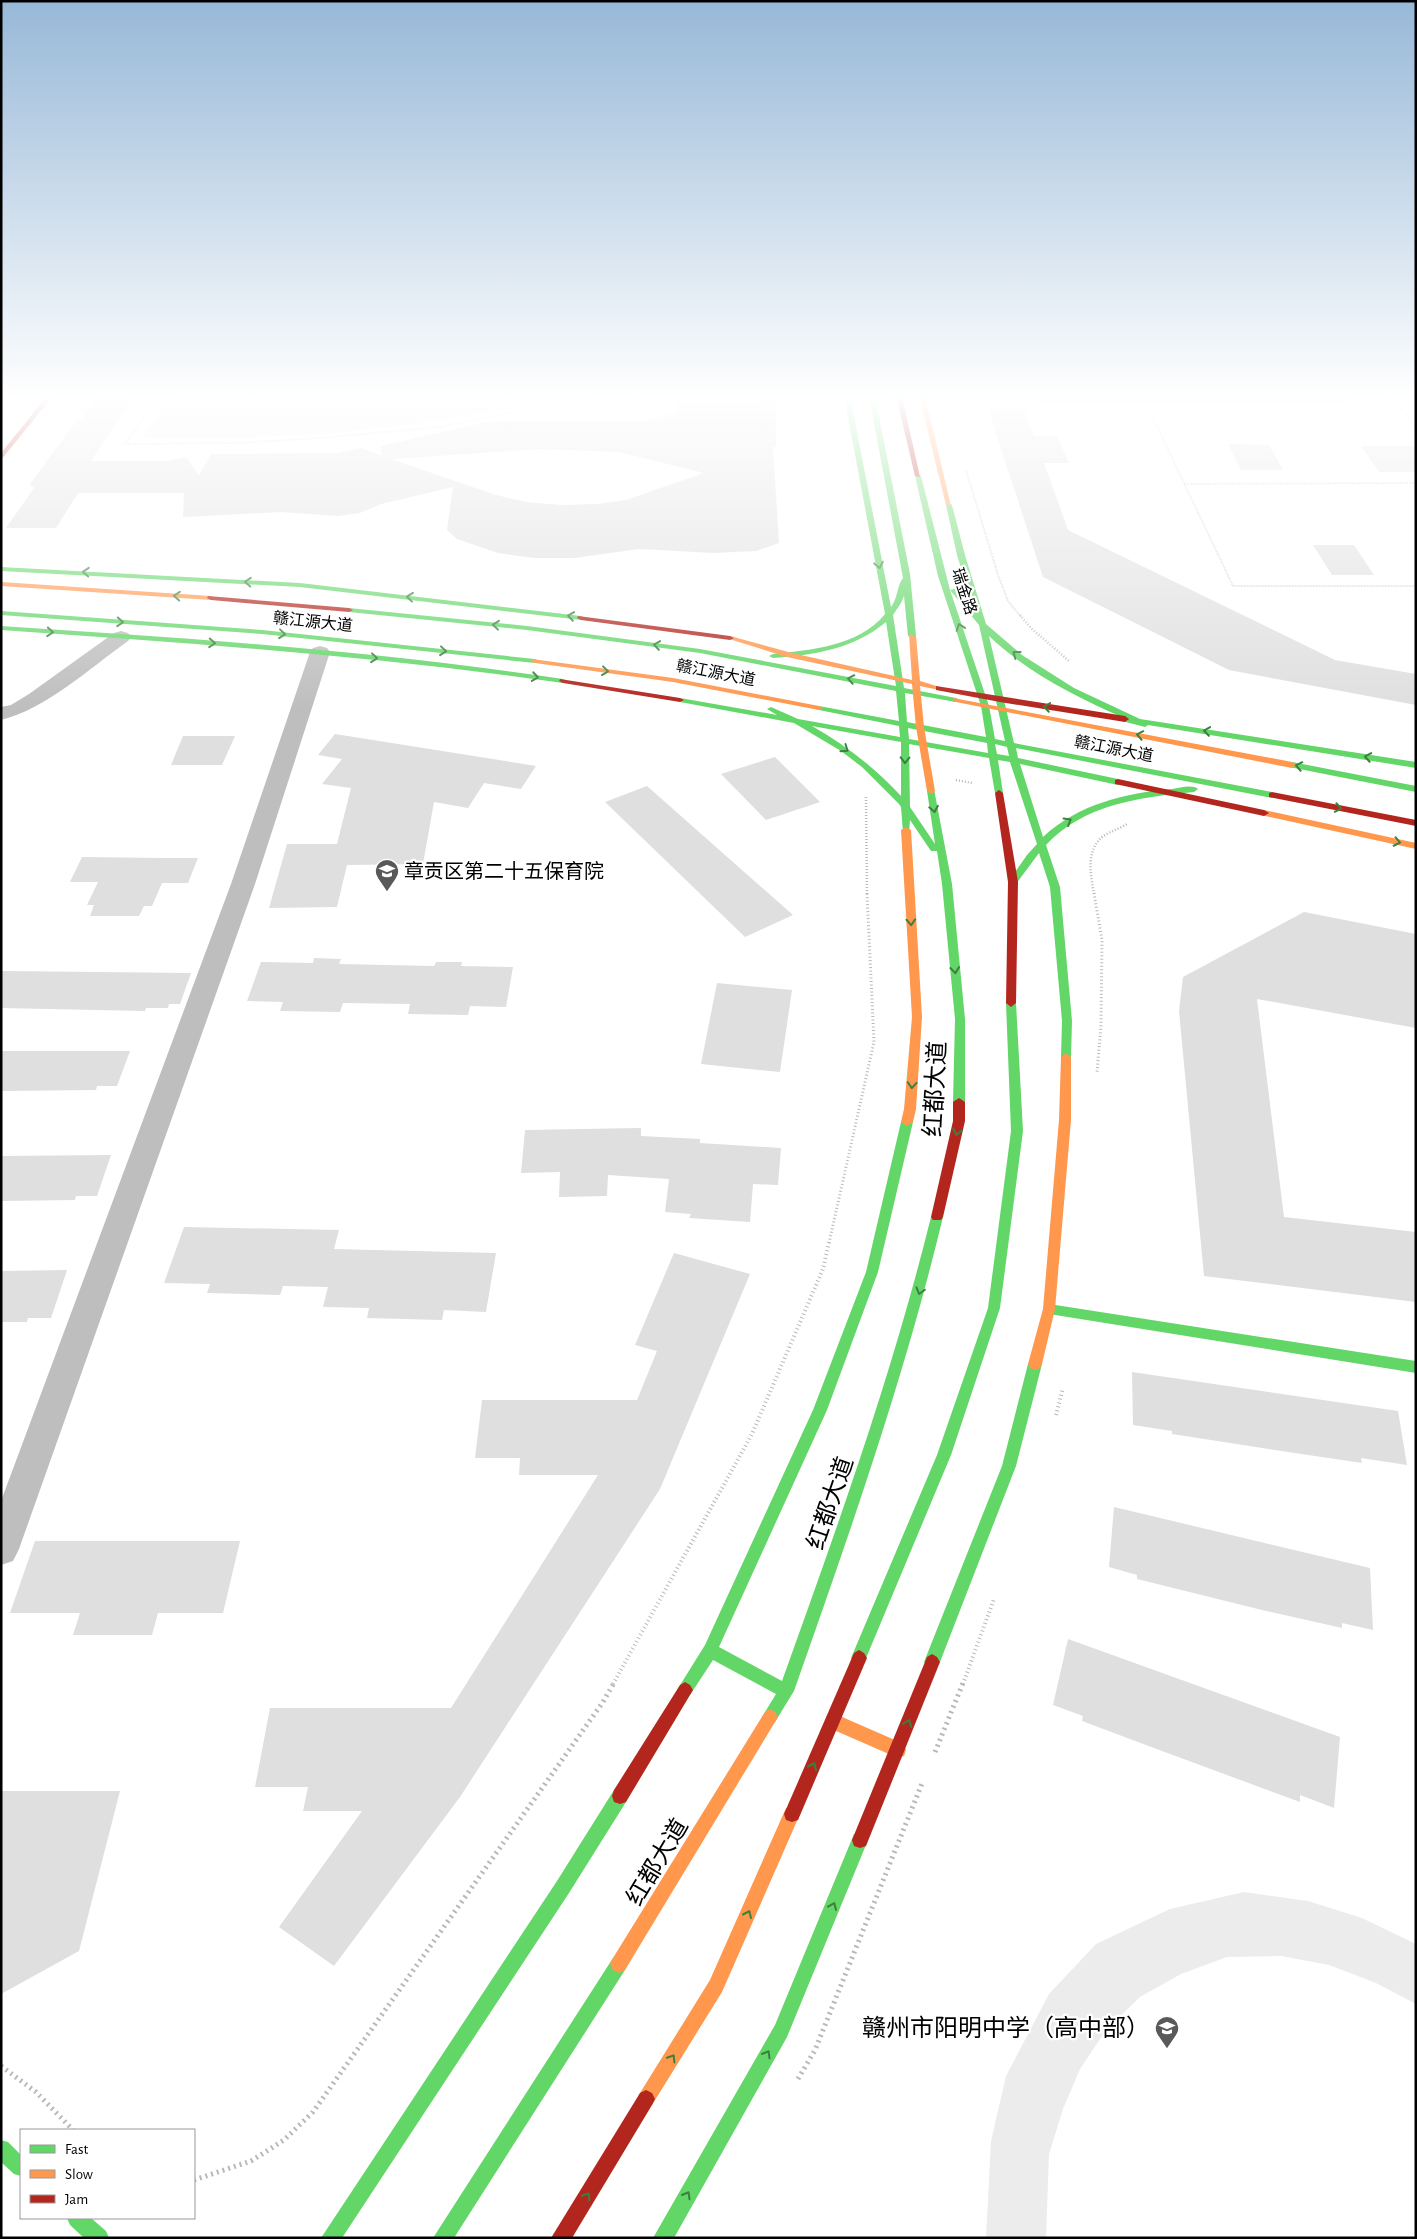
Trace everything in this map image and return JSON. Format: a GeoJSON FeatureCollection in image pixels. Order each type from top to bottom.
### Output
{"type":"FeatureCollection","features":[{"type":"Feature","properties":{"kind":"main road"},"geometry":{"type":"LineString","coordinates":[[331,2238],[563,1887],[710,1650],[820,1410],[868,1281],[910,1108],[916,1017],[905,804],[905,741],[900,685],[867,500]]}},
{"type":"Feature","properties":{"kind":"main road"},"geometry":{"type":"LineString","coordinates":[[892,500],[906,574],[917,688]]}},
{"type":"Feature","properties":{"kind":"main road","name":"瑞金路"},"geometry":{"type":"LineString","coordinates":[[924,500],[942,576],[983,701]]}},
{"type":"Feature","properties":{"kind":"main road"},"geometry":{"type":"LineString","coordinates":[[663,2238],[781,2031],[898,1750],[1009,1466],[1049,1309],[1065,1120],[1067,1021],[1055,887],[1014,760],[983,625],[960,555],[947,500]]}},
{"type":"Feature","properties":{"kind":"main road"},"geometry":{"type":"LineString","coordinates":[[1,568],[300,586],[527,610],[741,640],[900,685]]}},
{"type":"Feature","properties":{"kind":"main road"},"geometry":{"type":"LineString","coordinates":[[700,651],[739,656],[790,655],[817,650],[850,640],[878,625],[889,616],[900,598],[906,574]]}},
{"type":"Feature","properties":{"kind":"main road"},"geometry":{"type":"LineString","coordinates":[[942,576],[983,625],[1006,647],[1054,680],[1097,703],[1135,720],[1218,749]]}},
{"type":"Feature","properties":{"kind":"main road","name":"赣江源大道"},"geometry":{"type":"LineString","coordinates":[[1,584],[293,604],[528,628],[685,653],[700,651],[917,688],[1416,789]]}},
{"type":"Feature","properties":{"kind":"main road","name":"赣江源大道"},"geometry":{"type":"LineString","coordinates":[[1,613],[262,632],[675,676],[689,683],[1416,823]]}},
{"type":"Feature","properties":{"kind":"main road"},"geometry":{"type":"LineString","coordinates":[[1,628],[320,652],[490,669],[1014,760],[1416,846]]}},
{"type":"Feature","properties":{"kind":"main road"},"geometry":{"type":"LineString","coordinates":[[689,683],[750,700],[799,722],[834,741],[858,758],[905,804],[928,836],[939,860],[946,884]]}},
{"type":"Feature","properties":{"kind":"main road","name":"红都大道"},"geometry":{"type":"LineString","coordinates":[[443,2238],[635,1939],[786,1691],[881,1423],[921,1287],[959,1122],[960,1018],[946,884],[920,727],[917,688]]}},
{"type":"Feature","properties":{"kind":"main road"},"geometry":{"type":"LineString","coordinates":[[561,2238],[716,1986],[833,1721],[944,1455],[994,1308],[1017,1131],[1011,1032],[1013,882],[983,701]]}},
{"type":"Feature","properties":{"kind":"main road"},"geometry":{"type":"LineString","coordinates":[[1001,705],[1135,720],[1416,765]]}},
{"type":"Feature","properties":{"kind":"main road"},"geometry":{"type":"LineString","coordinates":[[1013,882],[1021,866],[1040,843],[1058,827],[1096,808],[1120,800],[1162,792],[1198,789],[1256,792]]}},
{"type":"Feature","properties":{"kind":"main road"},"geometry":{"type":"LineString","coordinates":[[1049,1309],[1416,1367]]}},
{"type":"Feature","properties":{"kind":"main road"},"geometry":{"type":"LineString","coordinates":[[710,1650],[786,1691]]}},
{"type":"Feature","properties":{"kind":"main road"},"geometry":{"type":"LineString","coordinates":[[833,1721],[898,1750]]}},
{"type":"Feature","properties":{"kind":"main road"},"geometry":{"type":"LineString","coordinates":[[1,2149],[20,2166]]}},
{"type":"Feature","properties":{"kind":"main road"},"geometry":{"type":"LineString","coordinates":[[78,2219],[100,2238]]}},
{"type":"Feature","properties":{"kind":"street"},"geometry":{"type":"LineString","coordinates":[[1,714],[18,709],[36,698],[121,636]]}},
{"type":"Feature","properties":{"kind":"street"},"geometry":{"type":"LineString","coordinates":[[1,1549],[243,884],[320,652]]}},
{"type":"Feature","properties":{"kind":"path"},"geometry":{"type":"LineString","coordinates":[[976,500],[998,575],[1008,601],[1031,628],[1071,663]]}},
{"type":"Feature","properties":{"kind":"path"},"geometry":{"type":"LineString","coordinates":[[1192,500],[1233,586],[1416,586]]}},
{"type":"Feature","properties":{"kind":"path"},"geometry":{"type":"LineString","coordinates":[[195,2180],[251,2161],[284,2140],[313,2112],[603,1702],[752,1434],[823,1269],[874,1042],[866,862],[866,798],[862,791]]}},
{"type":"Feature","properties":{"kind":"path"},"geometry":{"type":"LineString","coordinates":[[1,2066],[36,2092],[72,2129]]}},
{"type":"Feature","properties":{"kind":"shaded area"},"geometry":{"type":"Polygon","coordinates":[[[1244,1892],[1308,1901],[1362,1918],[1416,1944],[1416,2004],[1376,1983],[1329,1965],[1281,1956],[1227,1957],[1181,1974],[1140,1997],[1106,2030],[1080,2069],[1063,2109],[1049,2154],[1046,2238],[986,2238],[991,2141],[1006,2076],[1049,1994],[1096,1944],[1170,1909],[1244,1892]]]}},
{"type":"Feature","properties":{"kind":"building"},"geometry":{"type":"Polygon","coordinates":[[[25,500],[73,500],[56,528],[6,528],[25,500]]]}},
{"type":"Feature","properties":{"kind":"building"},"geometry":{"type":"Polygon","coordinates":[[[184,500],[396,500],[381,504],[360,513],[338,516],[281,512],[183,517],[184,500]]]}},
{"type":"Feature","properties":{"kind":"building"},"geometry":{"type":"Polygon","coordinates":[[[451,500],[520,500],[561,505],[597,504],[622,500],[776,500],[779,543],[756,551],[713,553],[639,549],[574,558],[534,558],[498,553],[457,539],[447,530],[451,500]]]}},
{"type":"Feature","properties":{"kind":"building"},"geometry":{"type":"Polygon","coordinates":[[[1018,500],[1057,500],[1068,530],[1335,660],[1416,674],[1416,705],[1229,670],[1043,577],[1018,500]]]}},
{"type":"Feature","properties":{"kind":"building"},"geometry":{"type":"Polygon","coordinates":[[[1313,545],[1354,545],[1374,575],[1332,575],[1313,545]]]}},
{"type":"Feature","properties":{"kind":"building"},"geometry":{"type":"Polygon","coordinates":[[[335,734],[536,766],[521,789],[484,783],[468,808],[434,802],[423,864],[347,865],[337,907],[269,908],[287,844],[337,844],[351,788],[322,784],[342,759],[318,755],[335,734]]]}},
{"type":"Feature","properties":{"kind":"building"},"geometry":{"type":"Polygon","coordinates":[[[183,736],[235,736],[222,765],[171,765],[183,736]]]}},
{"type":"Feature","properties":{"kind":"building"},"geometry":{"type":"Polygon","coordinates":[[[775,757],[820,802],[766,820],[721,774],[775,757]]]}},
{"type":"Feature","properties":{"kind":"building"},"geometry":{"type":"Polygon","coordinates":[[[647,786],[793,915],[745,937],[605,802],[647,786]]]}},
{"type":"Feature","properties":{"kind":"building"},"geometry":{"type":"Polygon","coordinates":[[[82,857],[198,858],[188,883],[162,883],[152,906],[144,906],[139,916],[90,916],[94,905],[87,905],[98,882],[70,882],[82,857]]]}},
{"type":"Feature","properties":{"kind":"building"},"geometry":{"type":"Polygon","coordinates":[[[1304,912],[1416,934],[1416,1028],[1257,999],[1284,1217],[1416,1232],[1416,1302],[1204,1276],[1179,1011],[1183,977],[1304,912]]]}},
{"type":"Feature","properties":{"kind":"building"},"geometry":{"type":"Polygon","coordinates":[[[314,958],[341,959],[339,964],[434,966],[436,962],[462,962],[461,966],[513,967],[506,1007],[470,1006],[468,1015],[408,1014],[410,1004],[343,1003],[340,1012],[280,1011],[283,1002],[247,1001],[261,962],[313,963],[314,958]]]}},
{"type":"Feature","properties":{"kind":"building"},"geometry":{"type":"Polygon","coordinates":[[[1,971],[191,973],[180,1004],[169,1004],[168,1008],[146,1008],[145,1011],[1,1008],[1,971]]]}},
{"type":"Feature","properties":{"kind":"building"},"geometry":{"type":"Polygon","coordinates":[[[717,983],[792,990],[780,1072],[701,1064],[717,983]]]}},
{"type":"Feature","properties":{"kind":"building"},"geometry":{"type":"Polygon","coordinates":[[[1,1051],[130,1051],[117,1086],[97,1086],[96,1090],[1,1091],[1,1051]]]}},
{"type":"Feature","properties":{"kind":"building"},"geometry":{"type":"Polygon","coordinates":[[[641,1128],[641,1136],[700,1139],[700,1143],[781,1148],[778,1185],[753,1184],[750,1222],[689,1218],[691,1214],[665,1212],[669,1179],[608,1175],[607,1196],[559,1197],[560,1172],[521,1173],[525,1130],[641,1128]]]}},
{"type":"Feature","properties":{"kind":"building"},"geometry":{"type":"Polygon","coordinates":[[[111,1155],[97,1196],[76,1196],[75,1200],[1,1201],[1,1156],[111,1155]]]}},
{"type":"Feature","properties":{"kind":"building"},"geometry":{"type":"Polygon","coordinates":[[[184,1227],[339,1230],[334,1249],[496,1253],[486,1312],[444,1310],[442,1320],[367,1318],[369,1308],[323,1307],[328,1287],[283,1286],[280,1295],[207,1293],[210,1284],[164,1283],[184,1227]]]}},
{"type":"Feature","properties":{"kind":"building"},"geometry":{"type":"Polygon","coordinates":[[[674,1253],[750,1274],[660,1489],[460,1797],[334,1966],[279,1927],[362,1811],[303,1811],[308,1787],[255,1787],[270,1708],[451,1708],[598,1475],[519,1475],[520,1458],[475,1458],[482,1400],[637,1400],[657,1351],[635,1345],[674,1253]]]}},
{"type":"Feature","properties":{"kind":"building"},"geometry":{"type":"Polygon","coordinates":[[[67,1270],[51,1318],[28,1318],[27,1322],[1,1322],[1,1271],[67,1270]]]}},
{"type":"Feature","properties":{"kind":"building"},"geometry":{"type":"Polygon","coordinates":[[[1132,1372],[1398,1411],[1407,1465],[1361,1458],[1362,1463],[1172,1434],[1172,1431],[1133,1425],[1132,1372]]]}},
{"type":"Feature","properties":{"kind":"building"},"geometry":{"type":"Polygon","coordinates":[[[1114,1507],[1370,1568],[1373,1630],[1342,1623],[1342,1628],[1262,1610],[1137,1579],[1137,1575],[1109,1567],[1114,1507]]]}},
{"type":"Feature","properties":{"kind":"building"},"geometry":{"type":"Polygon","coordinates":[[[35,1541],[240,1541],[223,1613],[158,1613],[152,1635],[73,1635],[80,1613],[10,1613],[35,1541]]]}},
{"type":"Feature","properties":{"kind":"building"},"geometry":{"type":"Polygon","coordinates":[[[1068,1639],[1340,1737],[1334,1808],[1300,1795],[1300,1802],[1082,1721],[1083,1716],[1053,1705],[1068,1639]]]}},
{"type":"Feature","properties":{"kind":"building"},"geometry":{"type":"Polygon","coordinates":[[[1,1791],[120,1791],[79,1951],[1,1994],[1,1791]]]}},
{"type":"Feature","properties":{"kind":"traffic: fast"},"geometry":{"type":"LineString","coordinates":[[867,500],[889,615],[900,688],[905,741],[906,830]]}},
{"type":"Feature","properties":{"kind":"traffic: fast"},"geometry":{"type":"LineString","coordinates":[[892,500],[906,574],[912,636]]}},
{"type":"Feature","properties":{"kind":"traffic: fast"},"geometry":{"type":"LineString","coordinates":[[924,500],[942,576],[985,706],[999,793]]}},
{"type":"Feature","properties":{"kind":"traffic: fast"},"geometry":{"type":"LineString","coordinates":[[949,505],[961,555],[983,625],[1014,760],[1055,887],[1067,1021],[1066,1057]]}},
{"type":"Feature","properties":{"kind":"traffic: fast"},"geometry":{"type":"LineString","coordinates":[[1,569],[300,585],[581,618]]}},
{"type":"Feature","properties":{"kind":"traffic: fast"},"geometry":{"type":"LineString","coordinates":[[773,656],[824,649],[857,638],[872,630],[896,606],[904,580]]}},
{"type":"Feature","properties":{"kind":"traffic: fast"},"geometry":{"type":"LineString","coordinates":[[954,590],[996,638],[1035,669],[1071,690],[1145,724]]}},
{"type":"Feature","properties":{"kind":"traffic: fast"},"geometry":{"type":"LineString","coordinates":[[349,610],[527,628],[700,651],[956,700]]}},
{"type":"Feature","properties":{"kind":"traffic: fast"},"geometry":{"type":"LineString","coordinates":[[1,613],[262,632],[535,661]]}},
{"type":"Feature","properties":{"kind":"traffic: fast"},"geometry":{"type":"LineString","coordinates":[[1,628],[353,654],[563,681]]}},
{"type":"Feature","properties":{"kind":"traffic: fast"},"geometry":{"type":"LineString","coordinates":[[680,700],[1014,760],[1118,782]]}},
{"type":"Feature","properties":{"kind":"traffic: fast"},"geometry":{"type":"LineString","coordinates":[[819,708],[1272,795]]}},
{"type":"Feature","properties":{"kind":"traffic: fast"},"geometry":{"type":"LineString","coordinates":[[771,709],[821,735],[865,765],[902,803],[919,824],[934,849]]}},
{"type":"Feature","properties":{"kind":"traffic: fast"},"geometry":{"type":"LineString","coordinates":[[1125,719],[1416,765]]}},
{"type":"Feature","properties":{"kind":"traffic: fast"},"geometry":{"type":"LineString","coordinates":[[1292,765],[1416,789]]}},
{"type":"Feature","properties":{"kind":"traffic: fast"},"geometry":{"type":"LineString","coordinates":[[1013,882],[1030,857],[1048,837],[1068,822],[1090,810],[1138,796],[1194,789]]}},
{"type":"Feature","properties":{"kind":"traffic: fast"},"geometry":{"type":"LineString","coordinates":[[931,791],[947,884],[960,1019],[959,1102]]}},
{"type":"Feature","properties":{"kind":"traffic: fast"},"geometry":{"type":"LineString","coordinates":[[859,1658],[944,1455],[994,1308],[1017,1131],[1011,1003]]}},
{"type":"Feature","properties":{"kind":"traffic: fast"},"geometry":{"type":"LineString","coordinates":[[685,1690],[710,1650],[820,1410],[872,1272],[907,1122]]}},
{"type":"Feature","properties":{"kind":"traffic: fast"},"geometry":{"type":"LineString","coordinates":[[770,1717],[786,1691],[869,1456],[906,1337],[937,1217]]}},
{"type":"Feature","properties":{"kind":"traffic: fast"},"geometry":{"type":"LineString","coordinates":[[1049,1309],[1416,1367]]}},
{"type":"Feature","properties":{"kind":"traffic: fast"},"geometry":{"type":"LineString","coordinates":[[932,1662],[1009,1466],[1035,1364]]}},
{"type":"Feature","properties":{"kind":"traffic: fast"},"geometry":{"type":"LineString","coordinates":[[710,1650],[786,1691]]}},
{"type":"Feature","properties":{"kind":"traffic: fast"},"geometry":{"type":"LineString","coordinates":[[331,2238],[563,1887],[620,1796]]}},
{"type":"Feature","properties":{"kind":"traffic: fast"},"geometry":{"type":"LineString","coordinates":[[663,2238],[781,2031],[860,1840]]}},
{"type":"Feature","properties":{"kind":"traffic: fast"},"geometry":{"type":"LineString","coordinates":[[443,2238],[619,1964]]}},
{"type":"Feature","properties":{"kind":"traffic: fast"},"geometry":{"type":"LineString","coordinates":[[1,2149],[20,2166]]}},
{"type":"Feature","properties":{"kind":"traffic: fast"},"geometry":{"type":"LineString","coordinates":[[78,2219],[99,2238]]}},
{"type":"Feature","properties":{"kind":"traffic: slow"},"geometry":{"type":"LineString","coordinates":[[948,500],[949,505]]}},
{"type":"Feature","properties":{"kind":"traffic: slow"},"geometry":{"type":"LineString","coordinates":[[1,584],[211,598]]}},
{"type":"Feature","properties":{"kind":"traffic: slow"},"geometry":{"type":"LineString","coordinates":[[912,636],[920,727],[931,791]]}},
{"type":"Feature","properties":{"kind":"traffic: slow"},"geometry":{"type":"LineString","coordinates":[[730,638],[790,655],[939,688]]}},
{"type":"Feature","properties":{"kind":"traffic: slow"},"geometry":{"type":"LineString","coordinates":[[535,661],[673,680],[819,708]]}},
{"type":"Feature","properties":{"kind":"traffic: slow"},"geometry":{"type":"LineString","coordinates":[[956,700],[1292,765]]}},
{"type":"Feature","properties":{"kind":"traffic: slow"},"geometry":{"type":"LineString","coordinates":[[1264,813],[1416,846]]}},
{"type":"Feature","properties":{"kind":"traffic: slow"},"geometry":{"type":"LineString","coordinates":[[906,830],[917,1017],[910,1109],[907,1122]]}},
{"type":"Feature","properties":{"kind":"traffic: slow"},"geometry":{"type":"LineString","coordinates":[[1035,1364],[1049,1309],[1065,1120],[1066,1057]]}},
{"type":"Feature","properties":{"kind":"traffic: slow"},"geometry":{"type":"LineString","coordinates":[[619,1964],[770,1717]]}},
{"type":"Feature","properties":{"kind":"traffic: slow"},"geometry":{"type":"LineString","coordinates":[[833,1721],[898,1750]]}},
{"type":"Feature","properties":{"kind":"traffic: slow"},"geometry":{"type":"LineString","coordinates":[[646,2099],[716,1986],[792,1814]]}},
{"type":"Feature","properties":{"kind":"traffic: jam"},"geometry":{"type":"LineString","coordinates":[[211,598],[349,610]]}},
{"type":"Feature","properties":{"kind":"traffic: jam"},"geometry":{"type":"LineString","coordinates":[[581,618],[730,638]]}},
{"type":"Feature","properties":{"kind":"traffic: jam"},"geometry":{"type":"LineString","coordinates":[[563,681],[680,700]]}},
{"type":"Feature","properties":{"kind":"traffic: jam"},"geometry":{"type":"LineString","coordinates":[[939,688],[1000,700],[1125,719]]}},
{"type":"Feature","properties":{"kind":"traffic: jam"},"geometry":{"type":"LineString","coordinates":[[1118,782],[1264,813]]}},
{"type":"Feature","properties":{"kind":"traffic: jam"},"geometry":{"type":"LineString","coordinates":[[999,793],[1013,882],[1011,1003]]}},
{"type":"Feature","properties":{"kind":"traffic: jam"},"geometry":{"type":"LineString","coordinates":[[1272,795],[1416,823]]}},
{"type":"Feature","properties":{"kind":"traffic: jam"},"geometry":{"type":"LineString","coordinates":[[937,1217],[959,1121],[959,1102]]}},
{"type":"Feature","properties":{"kind":"traffic: jam"},"geometry":{"type":"LineString","coordinates":[[792,1814],[859,1658]]}},
{"type":"Feature","properties":{"kind":"traffic: jam"},"geometry":{"type":"LineString","coordinates":[[860,1840],[932,1662]]}},
{"type":"Feature","properties":{"kind":"traffic: jam"},"geometry":{"type":"LineString","coordinates":[[620,1796],[685,1690]]}},
{"type":"Feature","properties":{"kind":"traffic: jam"},"geometry":{"type":"LineString","coordinates":[[561,2238],[646,2099]]}},
{"type":"Feature","properties":{"kind":"place","name":"章贡区第二十五保育院"},"geometry":{"type":"Point","coordinates":[387,892]}},
{"type":"Feature","properties":{"kind":"place","name":"赣州市阳明中学（高中部）"},"geometry":{"type":"Point","coordinates":[1167,2049]}}]}
